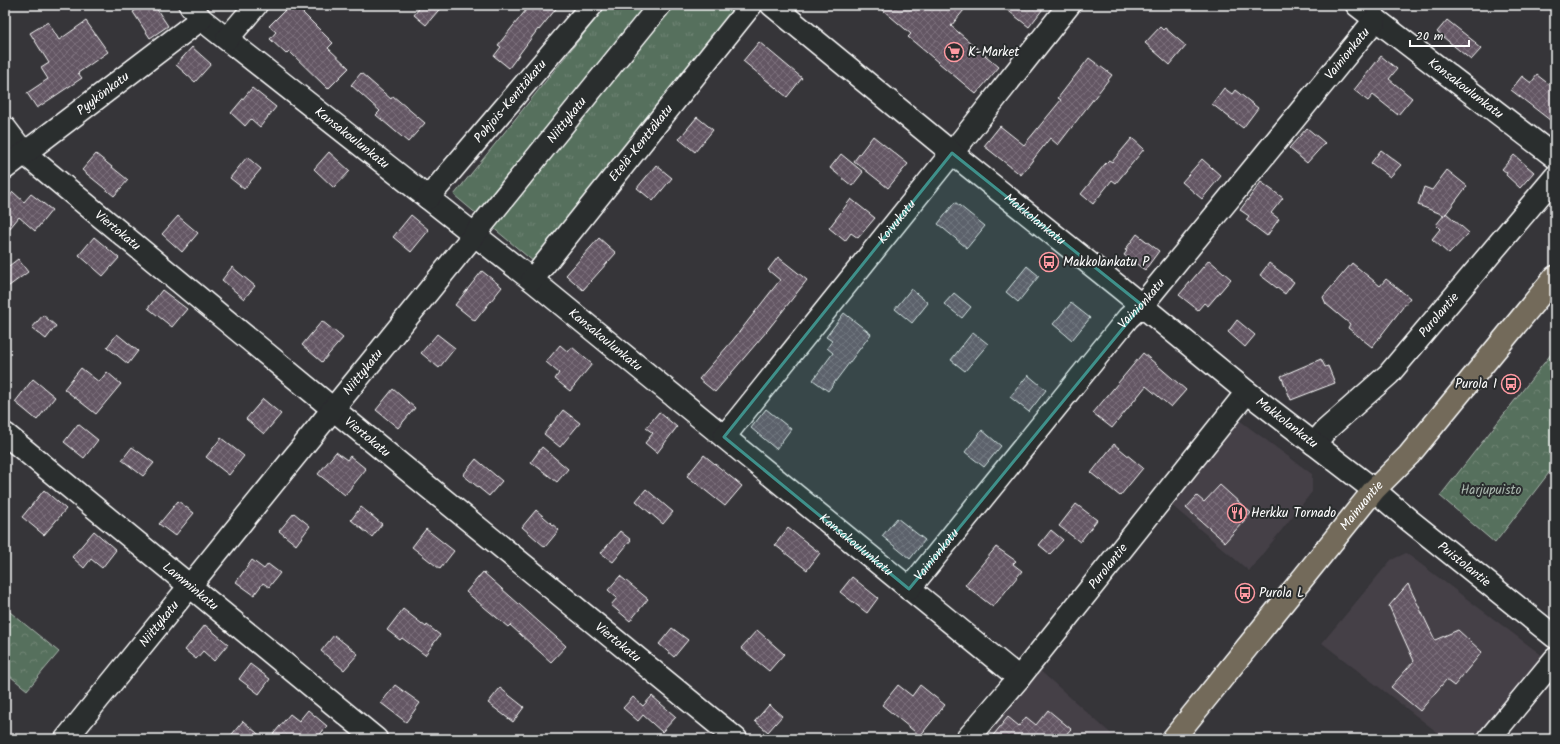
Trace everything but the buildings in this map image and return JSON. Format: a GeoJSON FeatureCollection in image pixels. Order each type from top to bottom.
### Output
{"type":"FeatureCollection","features":[{"type":"Feature","properties":{"kind":"main road","name":"Mainuantie"},"geometry":{"type":"LineString","coordinates":[[1173,739],[1374,490],[1409,455],[1555,277]]}},
{"type":"Feature","properties":{"kind":"street"},"geometry":{"type":"LineString","coordinates":[[227,39],[256,5]]}},
{"type":"Feature","properties":{"kind":"street","name":"Pohjois-Kenttäkatu"},"geometry":{"type":"LineString","coordinates":[[428,198],[592,5]]}},
{"type":"Feature","properties":{"kind":"street","name":"Niittykatu"},"geometry":{"type":"LineString","coordinates":[[66,739],[660,5]]}},
{"type":"Feature","properties":{"kind":"street","name":"Etelä-Kenttäkatu"},"geometry":{"type":"LineString","coordinates":[[532,280],[751,5]]}},
{"type":"Feature","properties":{"kind":"street","name":"Makkolankatu"},"geometry":{"type":"LineString","coordinates":[[772,5],[1247,392],[1374,490]]}},
{"type":"Feature","properties":{"kind":"street","name":"Koivukatu"},"geometry":{"type":"LineString","coordinates":[[724,437],[1069,5]]}},
{"type":"Feature","properties":{"kind":"street","name":"Kansakoulunkatu"},"geometry":{"type":"LineString","coordinates":[[1357,5],[1555,157]]}},
{"type":"Feature","properties":{"kind":"street","name":"Kansakoulunkatu"},"geometry":{"type":"LineString","coordinates":[[196,12],[227,39],[532,280],[1018,678]]}},
{"type":"Feature","properties":{"kind":"street","name":"Pyykönkatu"},"geometry":{"type":"LineString","coordinates":[[5,168],[196,12]]}},
{"type":"Feature","properties":{"kind":"street","name":"Vainionkatu"},"geometry":{"type":"LineString","coordinates":[[909,589],[1123,324],[1142,305],[1376,20]]}},
{"type":"Feature","properties":{"kind":"street","name":"Viertokatu"},"geometry":{"type":"LineString","coordinates":[[5,128],[24,153],[333,409],[736,739]]}},
{"type":"Feature","properties":{"kind":"street","name":"Purolantie"},"geometry":{"type":"LineString","coordinates":[[1314,444],[1326,430],[1389,374],[1555,177]]}},
{"type":"Feature","properties":{"kind":"street","name":"Purolantie"},"geometry":{"type":"LineString","coordinates":[[967,739],[1018,678],[1247,392]]}},
{"type":"Feature","properties":{"kind":"street","name":"Lamminkatu"},"geometry":{"type":"LineString","coordinates":[[5,434],[376,739]]}},
{"type":"Feature","properties":{"kind":"street","name":"Puistolantie"},"geometry":{"type":"LineString","coordinates":[[1374,490],[1409,520],[1555,637]]}},
{"type":"Feature","properties":{"kind":"street"},"geometry":{"type":"LineString","coordinates":[[1489,739],[1555,659]]}},
{"type":"Feature","properties":{"kind":"highlighted area"},"geometry":{"type":"Polygon","coordinates":[[[952,153],[1142,305],[909,589],[724,437],[952,153]]]}},
{"type":"Feature","properties":{"kind":"shaded area"},"geometry":{"type":"Polygon","coordinates":[[[1239,420],[1312,474],[1312,492],[1249,571],[1170,504],[1239,420]]]}},
{"type":"Feature","properties":{"kind":"shaded area"},"geometry":{"type":"Polygon","coordinates":[[[1406,553],[1543,656],[1475,739],[1446,739],[1322,643],[1391,560],[1406,553]]]}},
{"type":"Feature","properties":{"kind":"shaded area"},"geometry":{"type":"Polygon","coordinates":[[[1036,667],[1117,739],[977,739],[1036,667]]]}},
{"type":"Feature","properties":{"kind":"green space"},"geometry":{"type":"Polygon","coordinates":[[[607,5],[732,5],[736,8],[534,262],[454,195],[607,5]]]}},
{"type":"Feature","properties":{"kind":"green space","name":"Harjupuisto"},"geometry":{"type":"Polygon","coordinates":[[[1555,349],[1555,465],[1495,543],[1440,496],[1555,349]]]}},
{"type":"Feature","properties":{"kind":"green space"},"geometry":{"type":"Polygon","coordinates":[[[5,608],[59,652],[27,690],[5,672],[5,608]]]}},
{"type":"Feature","properties":{"kind":"place","name":"K-Market"},"geometry":{"type":"Point","coordinates":[954,52]}},
{"type":"Feature","properties":{"kind":"place","name":"Makkolankatu P"},"geometry":{"type":"Point","coordinates":[1049,262]}},
{"type":"Feature","properties":{"kind":"place","name":"Purola I"},"geometry":{"type":"Point","coordinates":[1511,384]}},
{"type":"Feature","properties":{"kind":"place","name":"Herkku Tornado"},"geometry":{"type":"Point","coordinates":[1237,513]}},
{"type":"Feature","properties":{"kind":"place","name":"Purola L"},"geometry":{"type":"Point","coordinates":[1245,593]}}]}
